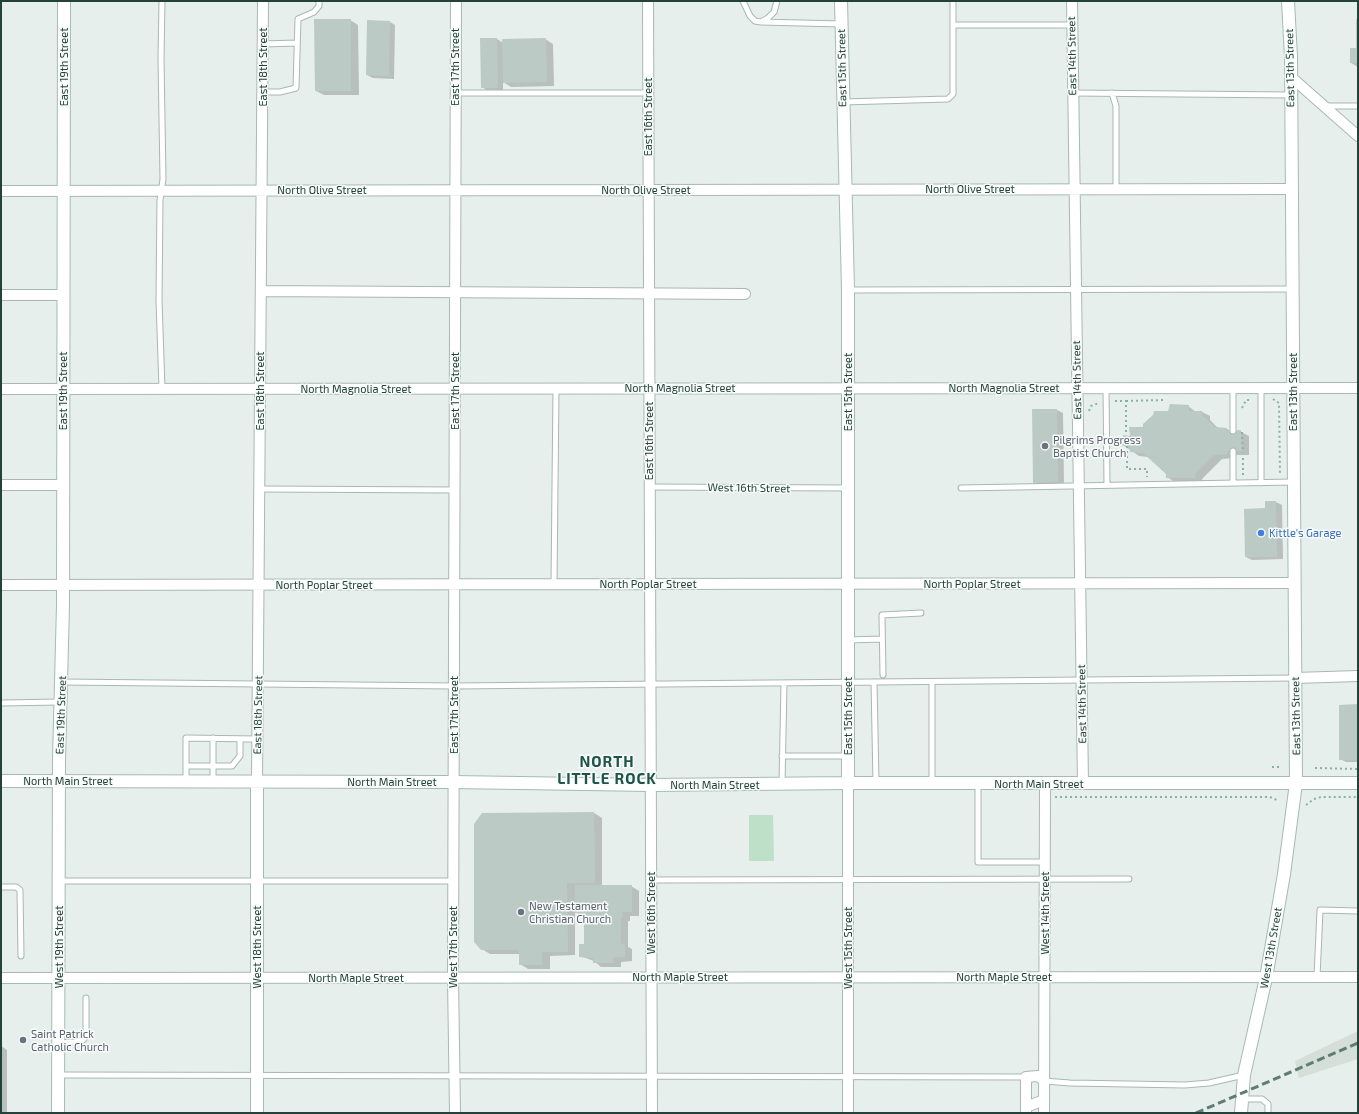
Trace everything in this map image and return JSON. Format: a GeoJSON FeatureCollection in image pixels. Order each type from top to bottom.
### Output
{"type":"FeatureCollection","features":[{"type":"Feature","properties":{"kind":"main road","name":"East 19th Street"},"geometry":{"type":"LineString","coordinates":[[60,781],[63,585],[64,1]]}},
{"type":"Feature","properties":{"kind":"main road","name":"East 15th Street"},"geometry":{"type":"LineString","coordinates":[[841,1],[848,290],[848,783]]}},
{"type":"Feature","properties":{"kind":"main road","name":"East 13th Street"},"geometry":{"type":"LineString","coordinates":[[1288,1],[1291,77],[1296,783]]}},
{"type":"Feature","properties":{"kind":"main road","name":"North Main Street"},"geometry":{"type":"LineString","coordinates":[[1,781],[454,782],[651,785],[782,785],[848,783],[1352,783]]}},
{"type":"Feature","properties":{"kind":"main road","name":"West 19th Street"},"geometry":{"type":"LineString","coordinates":[[58,1113],[60,781]]}},
{"type":"Feature","properties":{"kind":"main road","name":"West 18th Street"},"geometry":{"type":"LineString","coordinates":[[257,781],[257,1113]]}},
{"type":"Feature","properties":{"kind":"main road","name":"West 13th Street"},"geometry":{"type":"LineString","coordinates":[[1241,1113],[1244,1075],[1266,978],[1284,874],[1296,783]]}},
{"type":"Feature","properties":{"kind":"street","name":"East 18th Street"},"geometry":{"type":"LineString","coordinates":[[257,781],[263,1]]}},
{"type":"Feature","properties":{"kind":"street","name":"East 17th Street"},"geometry":{"type":"LineString","coordinates":[[454,782],[456,1]]}},
{"type":"Feature","properties":{"kind":"street","name":"East 16th Street"},"geometry":{"type":"LineString","coordinates":[[648,1],[651,785]]}},
{"type":"Feature","properties":{"kind":"street","name":"East 14th Street"},"geometry":{"type":"LineString","coordinates":[[1072,1],[1083,784]]}},
{"type":"Feature","properties":{"kind":"street"},"geometry":{"type":"LineString","coordinates":[[1291,77],[1358,136]]}},
{"type":"Feature","properties":{"kind":"street","name":"North Olive Street"},"geometry":{"type":"LineString","coordinates":[[1,191],[1292,189]]}},
{"type":"Feature","properties":{"kind":"street"},"geometry":{"type":"LineString","coordinates":[[261,291],[745,294]]}},
{"type":"Feature","properties":{"kind":"street"},"geometry":{"type":"LineString","coordinates":[[1,295],[64,295]]}},
{"type":"Feature","properties":{"kind":"street","name":"North Magnolia Street"},"geometry":{"type":"LineString","coordinates":[[1,389],[1358,388]]}},
{"type":"Feature","properties":{"kind":"street"},"geometry":{"type":"LineString","coordinates":[[1,485],[63,485]]}},
{"type":"Feature","properties":{"kind":"street","name":"North Poplar Street"},"geometry":{"type":"LineString","coordinates":[[1,586],[1295,583]]}},
{"type":"Feature","properties":{"kind":"street"},"geometry":{"type":"LineString","coordinates":[[1295,678],[1358,676]]}},
{"type":"Feature","properties":{"kind":"street","name":"West 17th Street"},"geometry":{"type":"LineString","coordinates":[[454,782],[453,978],[455,1113]]}},
{"type":"Feature","properties":{"kind":"street","name":"West 15th Street"},"geometry":{"type":"LineString","coordinates":[[848,783],[848,1113]]}},
{"type":"Feature","properties":{"kind":"street","name":"West 14th Street"},"geometry":{"type":"LineString","coordinates":[[1044,1113],[1045,784]]}},
{"type":"Feature","properties":{"kind":"street","name":"West 16th Street"},"geometry":{"type":"LineString","coordinates":[[651,785],[652,1113]]}},
{"type":"Feature","properties":{"kind":"street","name":"North Maple Street"},"geometry":{"type":"LineString","coordinates":[[1,978],[1358,977]]}},
{"type":"Feature","properties":{"kind":"street"},"geometry":{"type":"LineString","coordinates":[[1044,1081],[1038,1076],[1026,1077],[1026,1110],[1044,1100]]}},
{"type":"Feature","properties":{"kind":"lane"},"geometry":{"type":"LineString","coordinates":[[162,1],[160,58],[163,179],[159,300],[162,389]]}},
{"type":"Feature","properties":{"kind":"lane"},"geometry":{"type":"LineString","coordinates":[[263,92],[280,92],[296,88],[298,19],[314,12],[319,6],[319,1]]}},
{"type":"Feature","properties":{"kind":"lane"},"geometry":{"type":"LineString","coordinates":[[743,1],[750,16],[755,21],[784,24],[841,24]]}},
{"type":"Feature","properties":{"kind":"lane"},"geometry":{"type":"LineString","coordinates":[[761,22],[774,12],[777,1]]}},
{"type":"Feature","properties":{"kind":"lane"},"geometry":{"type":"LineString","coordinates":[[843,102],[948,99],[953,94],[953,1]]}},
{"type":"Feature","properties":{"kind":"lane"},"geometry":{"type":"LineString","coordinates":[[952,25],[1072,25]]}},
{"type":"Feature","properties":{"kind":"lane"},"geometry":{"type":"LineString","coordinates":[[263,44],[297,43]]}},
{"type":"Feature","properties":{"kind":"lane"},"geometry":{"type":"LineString","coordinates":[[455,93],[648,93]]}},
{"type":"Feature","properties":{"kind":"lane"},"geometry":{"type":"LineString","coordinates":[[1073,93],[1291,94]]}},
{"type":"Feature","properties":{"kind":"lane"},"geometry":{"type":"LineString","coordinates":[[1112,93],[1116,106],[1116,189]]}},
{"type":"Feature","properties":{"kind":"lane"},"geometry":{"type":"LineString","coordinates":[[1325,106],[1358,106]]}},
{"type":"Feature","properties":{"kind":"lane"},"geometry":{"type":"LineString","coordinates":[[848,290],[1292,289]]}},
{"type":"Feature","properties":{"kind":"lane"},"geometry":{"type":"LineString","coordinates":[[554,584],[556,388]]}},
{"type":"Feature","properties":{"kind":"lane"},"geometry":{"type":"LineString","coordinates":[[1106,388],[1107,485]]}},
{"type":"Feature","properties":{"kind":"lane"},"geometry":{"type":"LineString","coordinates":[[1233,388],[1233,431]]}},
{"type":"Feature","properties":{"kind":"lane"},"geometry":{"type":"LineString","coordinates":[[1261,388],[1261,483]]}},
{"type":"Feature","properties":{"kind":"lane"},"geometry":{"type":"LineString","coordinates":[[1233,451],[1234,483]]}},
{"type":"Feature","properties":{"kind":"lane"},"geometry":{"type":"LineString","coordinates":[[960,488],[1294,482]]}},
{"type":"Feature","properties":{"kind":"lane","name":"West 16th Street"},"geometry":{"type":"LineString","coordinates":[[650,487],[848,488]]}},
{"type":"Feature","properties":{"kind":"lane"},"geometry":{"type":"LineString","coordinates":[[260,489],[454,490]]}},
{"type":"Feature","properties":{"kind":"lane"},"geometry":{"type":"LineString","coordinates":[[883,675],[882,614],[921,614]]}},
{"type":"Feature","properties":{"kind":"lane"},"geometry":{"type":"LineString","coordinates":[[848,640],[882,640]]}},
{"type":"Feature","properties":{"kind":"lane"},"geometry":{"type":"LineString","coordinates":[[62,682],[454,686],[1295,678]]}},
{"type":"Feature","properties":{"kind":"lane"},"geometry":{"type":"LineString","coordinates":[[874,682],[876,784]]}},
{"type":"Feature","properties":{"kind":"lane"},"geometry":{"type":"LineString","coordinates":[[932,682],[932,784]]}},
{"type":"Feature","properties":{"kind":"lane"},"geometry":{"type":"LineString","coordinates":[[782,785],[784,683]]}},
{"type":"Feature","properties":{"kind":"lane"},"geometry":{"type":"LineString","coordinates":[[1,702],[61,702]]}},
{"type":"Feature","properties":{"kind":"lane"},"geometry":{"type":"LineString","coordinates":[[186,781],[186,738],[257,739]]}},
{"type":"Feature","properties":{"kind":"lane"},"geometry":{"type":"LineString","coordinates":[[213,738],[213,781]]}},
{"type":"Feature","properties":{"kind":"lane"},"geometry":{"type":"LineString","coordinates":[[186,766],[232,766],[240,756],[240,739]]}},
{"type":"Feature","properties":{"kind":"lane"},"geometry":{"type":"LineString","coordinates":[[782,756],[848,756]]}},
{"type":"Feature","properties":{"kind":"lane"},"geometry":{"type":"LineString","coordinates":[[978,784],[978,862],[1045,862]]}},
{"type":"Feature","properties":{"kind":"lane"},"geometry":{"type":"LineString","coordinates":[[651,880],[1129,879]]}},
{"type":"Feature","properties":{"kind":"lane"},"geometry":{"type":"LineString","coordinates":[[60,881],[453,881]]}},
{"type":"Feature","properties":{"kind":"lane"},"geometry":{"type":"LineString","coordinates":[[1,887],[16,887],[20,890],[21,956]]}},
{"type":"Feature","properties":{"kind":"lane"},"geometry":{"type":"LineString","coordinates":[[1317,977],[1320,910],[1358,911]]}},
{"type":"Feature","properties":{"kind":"lane"},"geometry":{"type":"LineString","coordinates":[[58,1043],[75,1042],[82,1040],[86,1036],[86,998]]}},
{"type":"Feature","properties":{"kind":"lane"},"geometry":{"type":"LineString","coordinates":[[58,1075],[1026,1077]]}},
{"type":"Feature","properties":{"kind":"lane"},"geometry":{"type":"LineString","coordinates":[[1044,1081],[1070,1083],[1185,1085],[1209,1083],[1244,1075]]}},
{"type":"Feature","properties":{"kind":"lane"},"geometry":{"type":"LineString","coordinates":[[1242,1099],[1262,1099],[1268,1104],[1268,1113]]}},
{"type":"Feature","properties":{"kind":"path"},"geometry":{"type":"LineString","coordinates":[[1126,401],[1165,400]]}},
{"type":"Feature","properties":{"kind":"path"},"geometry":{"type":"LineString","coordinates":[[1127,446],[1128,469],[1147,469],[1148,481]]}},
{"type":"Feature","properties":{"kind":"path"},"geometry":{"type":"LineString","coordinates":[[1272,767],[1281,767]]}},
{"type":"Feature","properties":{"kind":"path"},"geometry":{"type":"LineString","coordinates":[[1315,768],[1358,769]]}},
{"type":"Feature","properties":{"kind":"path"},"geometry":{"type":"LineString","coordinates":[[1055,797],[1270,797],[1279,801]]}},
{"type":"Feature","properties":{"kind":"path"},"geometry":{"type":"LineString","coordinates":[[1345,797],[1358,797]]}},
{"type":"Feature","properties":{"kind":"shaded area"},"geometry":{"type":"Polygon","coordinates":[[[1358,1031],[1358,1059],[1299,1078],[1295,1061],[1358,1031]]]}},
{"type":"Feature","properties":{"kind":"green space"},"geometry":{"type":"Polygon","coordinates":[[[749,815],[773,815],[774,861],[749,861],[749,815]]]}},
{"type":"Feature","properties":{"kind":"building"},"geometry":{"type":"Polygon","coordinates":[[[314,19],[351,19],[351,91],[315,91],[314,19]]]}},
{"type":"Feature","properties":{"kind":"building"},"geometry":{"type":"Polygon","coordinates":[[[1356,19],[1358,19],[1358,63],[1350,63],[1350,48],[1356,48],[1356,19]]]}},
{"type":"Feature","properties":{"kind":"building"},"geometry":{"type":"Polygon","coordinates":[[[367,20],[390,21],[389,76],[366,75],[367,20]]]}},
{"type":"Feature","properties":{"kind":"building"},"geometry":{"type":"Polygon","coordinates":[[[480,38],[497,38],[498,88],[481,88],[480,38]]]}},
{"type":"Feature","properties":{"kind":"building"},"geometry":{"type":"Polygon","coordinates":[[[546,38],[547,82],[503,83],[502,39],[546,38]]]}},
{"type":"Feature","properties":{"kind":"building"},"geometry":{"type":"Polygon","coordinates":[[[1170,404],[1189,405],[1189,411],[1202,411],[1202,415],[1215,427],[1227,428],[1226,431],[1241,430],[1242,451],[1227,451],[1227,454],[1214,455],[1195,474],[1195,478],[1166,478],[1166,474],[1143,453],[1130,452],[1130,446],[1122,446],[1123,435],[1130,436],[1129,427],[1143,427],[1143,424],[1153,415],[1154,411],[1168,411],[1170,404]]]}},
{"type":"Feature","properties":{"kind":"building","name":"Pilgrims Progress Baptist Church"},"geometry":{"type":"Polygon","coordinates":[[[1032,409],[1057,409],[1058,482],[1033,483],[1032,409]]]}},
{"type":"Feature","properties":{"kind":"building","name":"Kittle's Garage"},"geometry":{"type":"Polygon","coordinates":[[[1265,501],[1276,501],[1277,557],[1245,557],[1244,509],[1265,508],[1265,501]]]}},
{"type":"Feature","properties":{"kind":"building"},"geometry":{"type":"Polygon","coordinates":[[[1358,704],[1358,760],[1339,760],[1339,705],[1358,704]]]}},
{"type":"Feature","properties":{"kind":"building","name":"New Testament Christian Church"},"geometry":{"type":"Polygon","coordinates":[[[594,812],[595,883],[567,883],[568,952],[542,952],[542,965],[519,965],[519,950],[481,950],[474,942],[474,824],[482,813],[594,812]]]}},
{"type":"Feature","properties":{"kind":"building"},"geometry":{"type":"Polygon","coordinates":[[[575,885],[632,885],[632,912],[622,912],[623,917],[621,917],[621,944],[625,943],[625,957],[613,958],[613,963],[593,963],[593,958],[579,957],[579,944],[584,944],[584,913],[575,913],[575,885]]]}},
{"type":"Feature","properties":{"kind":"railway"},"geometry":{"type":"LineString","coordinates":[[1196,1113],[1358,1043]]}},
{"type":"Feature","properties":{"kind":"place","name":"Pilgrims Progress Baptist Church"},"geometry":{"type":"Point","coordinates":[1045,446]}},
{"type":"Feature","properties":{"kind":"place","name":"Kittle's Garage"},"geometry":{"type":"Point","coordinates":[1261,533]}},
{"type":"Feature","properties":{"kind":"place","name":"New Testament Christian Church"},"geometry":{"type":"Point","coordinates":[521,912]}},
{"type":"Feature","properties":{"kind":"place","name":"Saint Patrick Catholic Church"},"geometry":{"type":"Point","coordinates":[23,1040]}},
{"type":"Feature","properties":{"kind":"district","name":"NORTH LITTLE ROCK"},"geometry":{"type":"Point","coordinates":[607,770]}}]}
